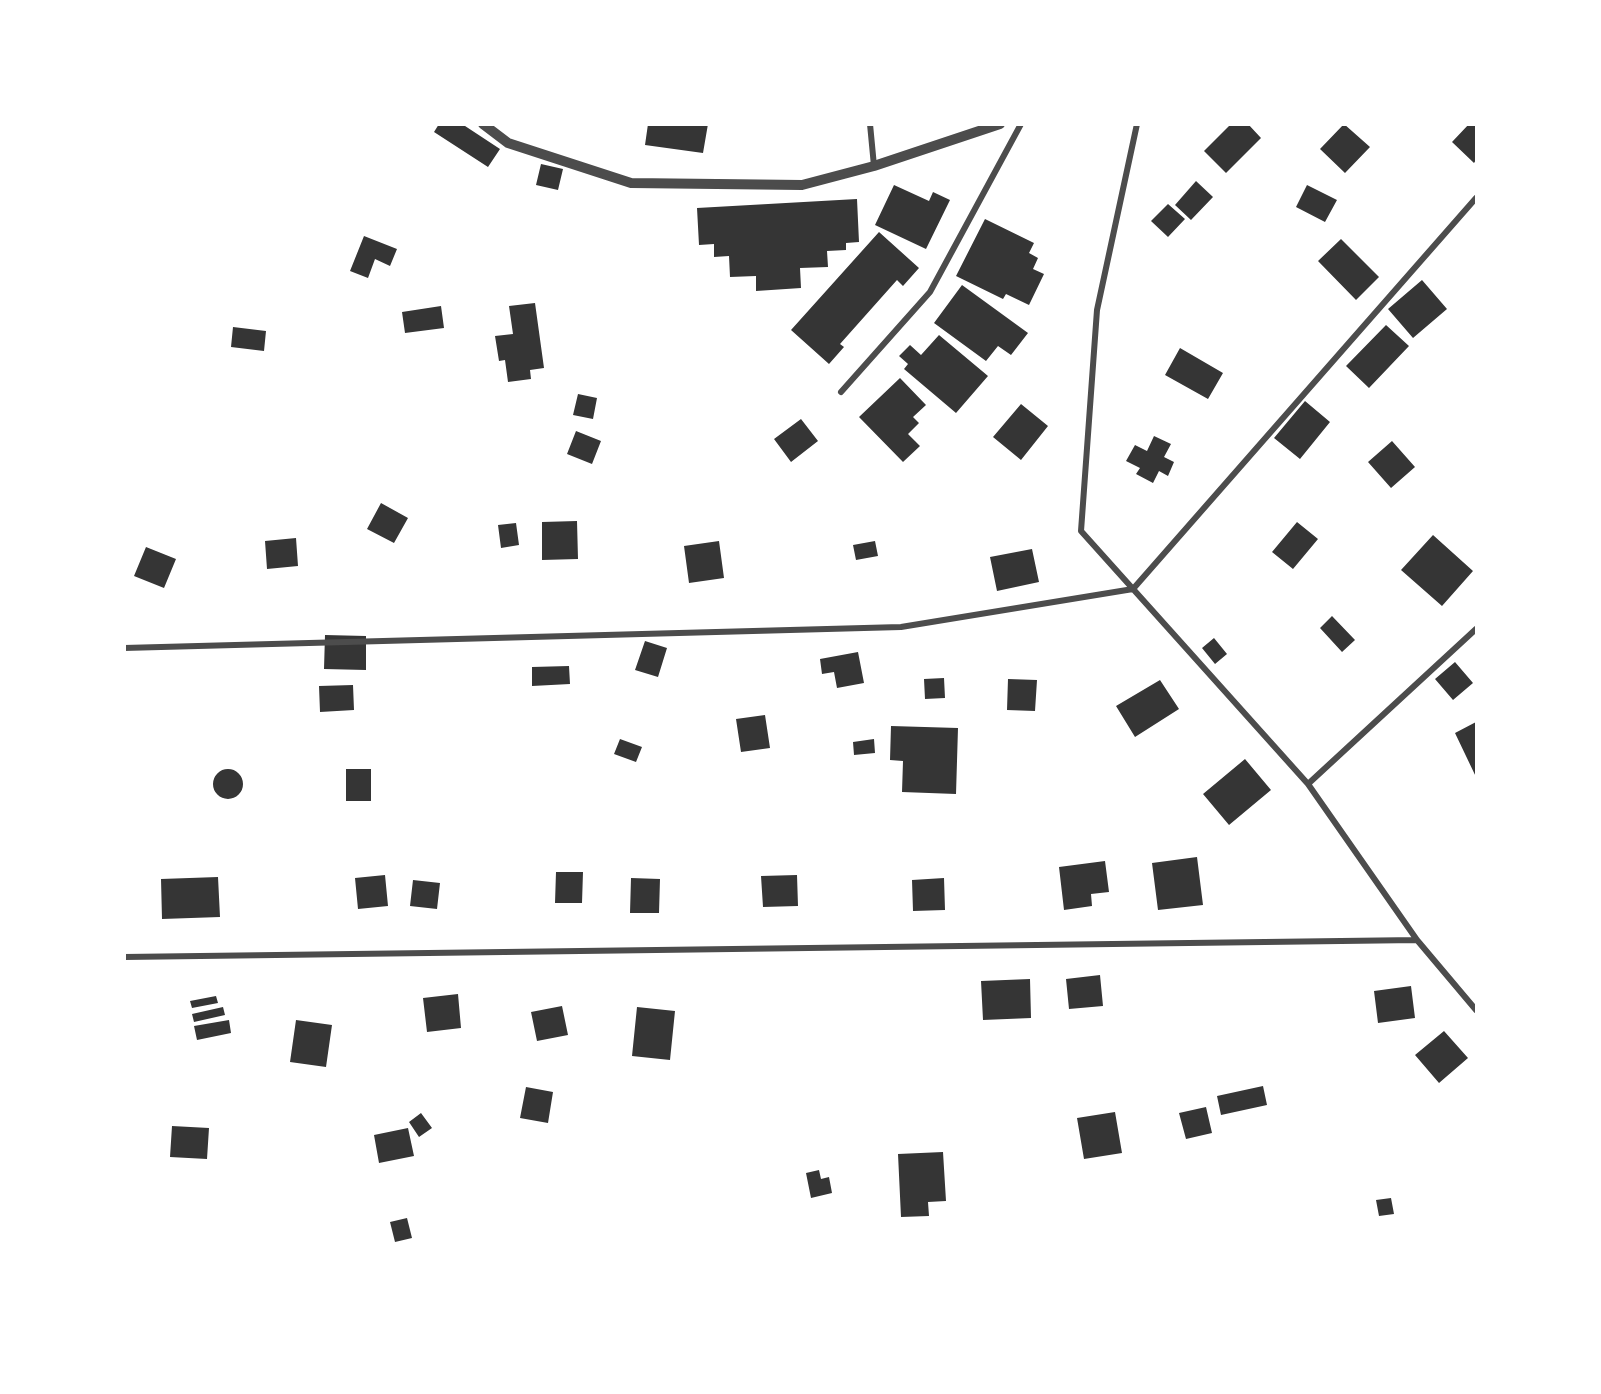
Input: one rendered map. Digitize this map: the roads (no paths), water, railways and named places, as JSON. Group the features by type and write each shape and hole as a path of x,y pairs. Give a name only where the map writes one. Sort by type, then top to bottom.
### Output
{"street":[{"path":"483,124 508,143 631,183 802,185 874,166 1000,124"},
{"path":"870,124 874,166"},
{"path":"841,392 930,292 1021,124"},
{"path":"1137,124 1097,310 1082,531 1308,784 1417,940 1476,1010"},
{"path":"124,648 901,627 1133,589 1476,198"},
{"path":"1308,784 1476,629"},
{"path":"124,957 1417,940"}]}
